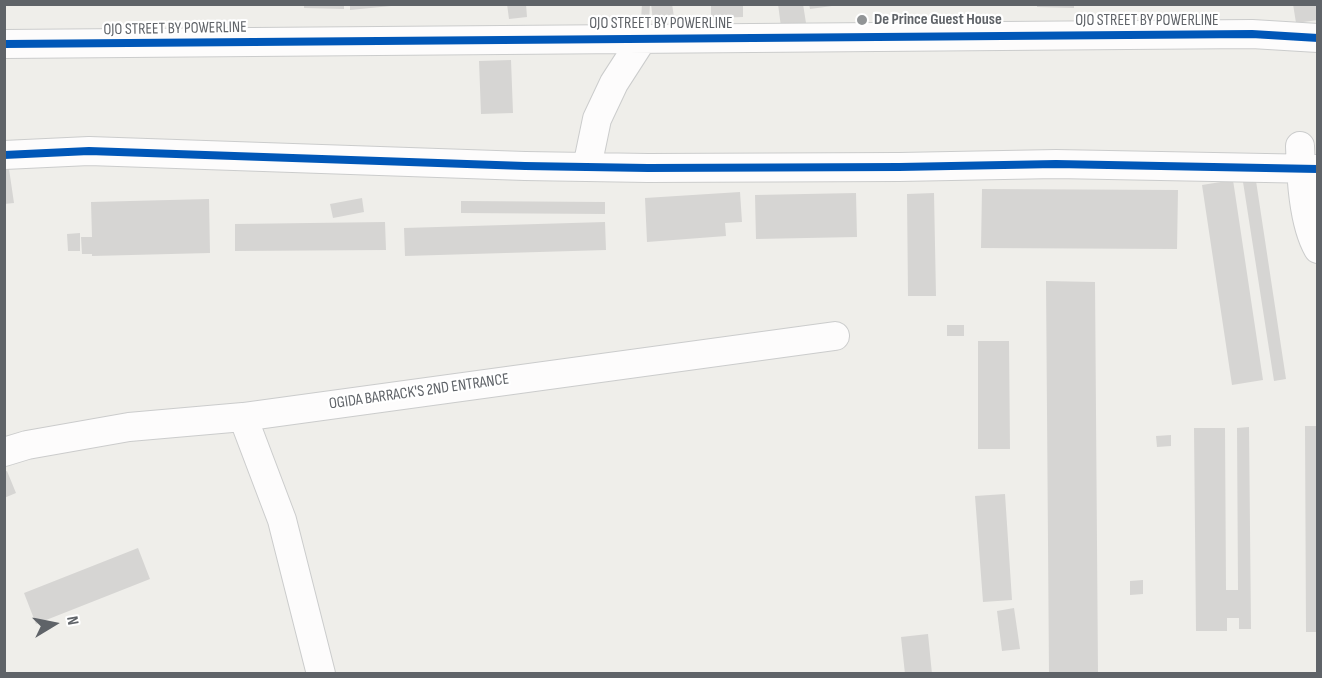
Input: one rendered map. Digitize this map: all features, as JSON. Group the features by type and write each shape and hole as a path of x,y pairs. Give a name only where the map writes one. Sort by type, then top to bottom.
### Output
{"street":[{"name":"OJO STREET BY POWERLINE","path":"4,44 1252,34 1317,38"},
{"path":"587,167 597,119 614,83 644,38"},
{"path":"4,155 89,151 587,167 875,167 1306,161 1307,216 1317,249"},
{"name":"OGIDA BARRACK'S 2ND ENTRANCE","path":"4,452 27,445 129,427 243,417 835,336"},
{"path":"243,417 282,520 321,674"}],"building":[{"path":"304,4 344,4 344,9 304,8"},
{"path":"350,4 391,4 391,6 350,10"},
{"path":"507,4 526,4 527,17 509,19"},
{"path":"642,4 650,4 649,21 641,20"},
{"path":"651,4 672,4 674,17 653,20"},
{"path":"711,4 743,4 743,17 711,18"},
{"path":"778,4 803,4 806,23 781,27"},
{"path":"809,4 831,4 832,6 810,9"},
{"path":"1037,4 1074,4 1074,8 1037,7"},
{"path":"1293,4 1318,4 1318,20 1296,23"},
{"path":"511,60 513,113 481,114 479,61"},
{"path":"9,169 14,203 4,204 4,170"},
{"path":"1233,180 1263,380 1232,385 1202,185"},
{"path":"1256,181 1286,379 1274,381 1243,182"},
{"path":"982,189 1178,190 1177,249 981,248"},
{"path":"740,192 742,222 725,223 726,236 647,242 645,198"},
{"path":"856,193 857,237 756,239 755,195"},
{"path":"934,193 936,296 908,296 907,194"},
{"path":"362,198 364,212 333,218 330,204"},
{"path":"209,199 210,253 92,256 92,254 82,254 81,237 92,237 91,202"},
{"path":"461,201 605,202 605,214 461,213"},
{"path":"385,222 386,250 235,251 235,224"},
{"path":"605,222 606,250 405,256 404,228"},
{"path":"80,233 80,251 68,251 67,234"},
{"path":"1046,281 1095,282 1098,674 1049,674"},
{"path":"947,325 964,325 964,336 947,336"},
{"path":"978,341 1009,341 1010,449 978,449"},
{"path":"1305,426 1318,426 1318,632 1306,632"},
{"path":"1249,427 1251,629 1239,629 1239,618 1227,618 1227,631 1196,631 1194,428 1225,428 1226,590 1238,590 1237,428"},
{"path":"1171,435 1171,446 1157,447 1156,436"},
{"path":"7,471 16,493 4,498 4,472"},
{"path":"1005,494 1012,600 983,602 975,496"},
{"path":"138,548 150,579 36,624 24,593"},
{"path":"1143,580 1143,594 1130,595 1130,581"},
{"path":"1014,608 1020,649 1002,651 997,611"},
{"path":"928,634 932,674 905,674 901,637"}],"cycle path":[{"path":"4,44 1252,34 1318,38"},
{"path":"4,155 89,151 648,168 1056,164 1318,169"}],"place":[{"name":"De Prince Guest House","path":"862,20"}]}
